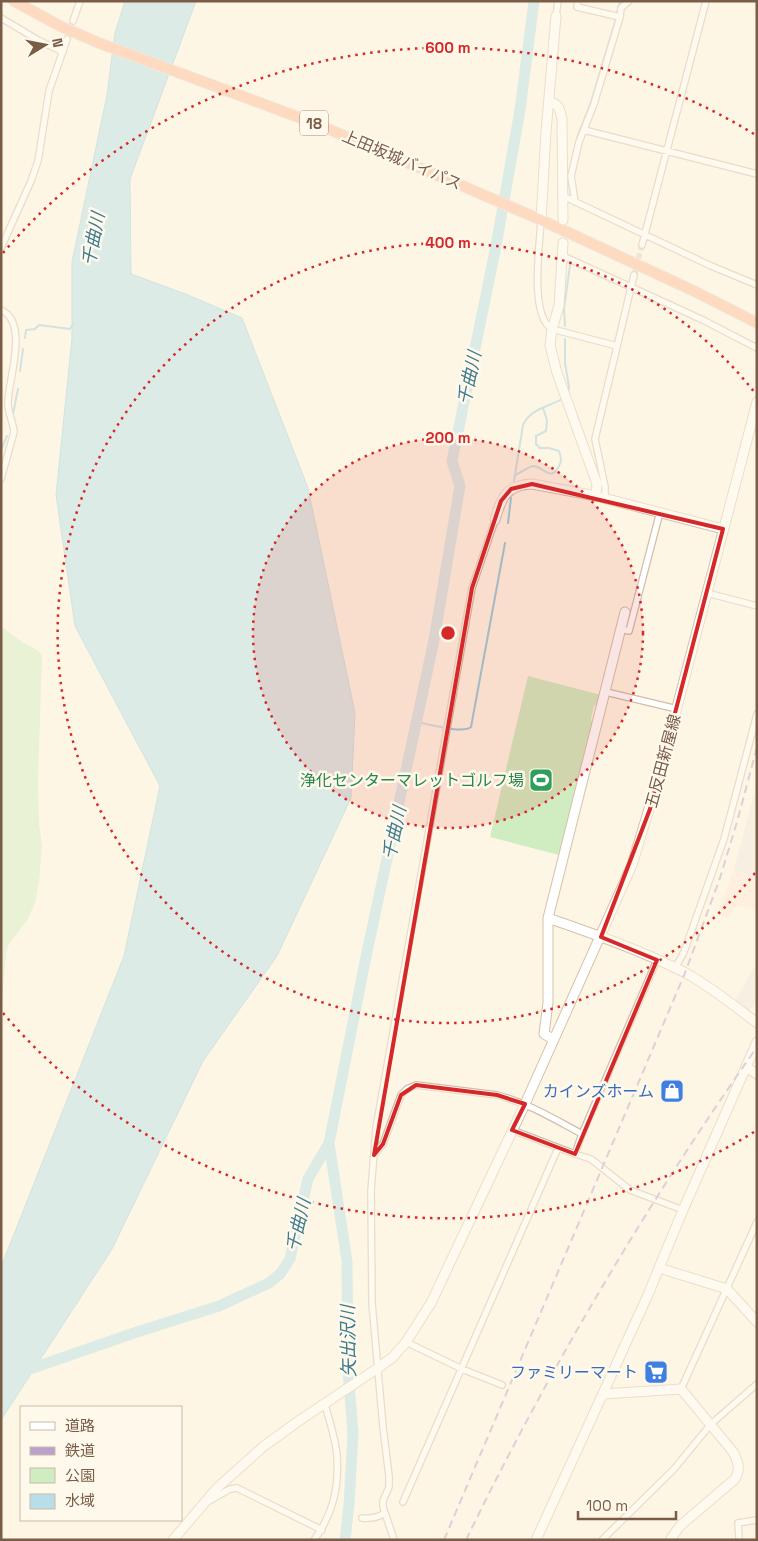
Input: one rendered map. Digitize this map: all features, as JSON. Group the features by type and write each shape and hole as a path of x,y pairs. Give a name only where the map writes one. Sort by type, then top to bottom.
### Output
{"highway":[{"name":"上田坂城バイパス","path":"14,1 60,26 99,43 314,123 464,186 694,291 757,323"}],"street":[{"path":"73,21 80,1"},
{"path":"558,1 541,220 538,275 539,299 544,324 552,329 617,346"},
{"path":"578,1 577,7 618,16"},
{"path":"575,202 571,176 579,142 594,104 618,16 621,8 629,1"},
{"path":"642,245 646,236 706,1"},
{"path":"1,18 63,52"},
{"path":"1,248 38,161 49,91 67,39"},
{"path":"549,102 559,106 562,119 564,220"},
{"path":"584,130 757,174"},
{"path":"564,196 646,236 757,285"},
{"path":"563,243 559,306 552,329 550,345 565,398 597,484 600,497"},
{"path":"563,256 632,286 757,348"},
{"path":"600,497 605,487 595,439 634,274"},
{"path":"1,310 6,312 13,322 16,337 7,403 14,425 14,432 1,480"},
{"name":"五反田新屋線","path":"173,1540 217,1488 264,1446 393,1357 406,1342 431,1303 525,1104 632,865 677,709 757,402"},
{"path":"394,1540 383,1501 389,1487 389,1476 376,1370 372,1303 370,1227 376,1128 472,588 504,496 510,489 523,484 600,497 723,529"},
{"path":"620,629 629,631 660,512"},
{"path":"707,593 757,606"},
{"path":"553,1039 544,1034 548,1003 548,918 625,612"},
{"path":"606,692 677,709"},
{"path":"675,968 684,952 724,839 757,714"},
{"path":"548,918 601,937 675,968 711,988 757,1023"},
{"path":"575,1154 658,960"},
{"path":"536,1540 660,1268 683,1210 757,1042"},
{"path":"747,1068 757,1074"},
{"path":"374,1155 383,1144 401,1095 411,1086 416,1085 497,1095 525,1104 582,1134"},
{"path":"512,1130 591,1159 630,1190 683,1210"},
{"path":"403,1502 558,1148"},
{"path":"681,1389 757,1222"},
{"path":"660,1268 727,1289 757,1322"},
{"path":"406,1342 462,1369 502,1385"},
{"path":"602,1540 674,1469 711,1424 757,1384"},
{"path":"603,1394 681,1389"},
{"path":"670,1540 680,1526 735,1480 739,1473 739,1465 734,1453 681,1389"},
{"path":"314,1540 329,1518 334,1501 337,1456 327,1402"},
{"path":"203,1504 230,1489 237,1488 322,1530"},
{"path":"362,1518 369,1519 385,1513"},
{"path":"739,1540 738,1523 757,1520"}],"highlighted area":[{"path":"532,484 723,529 650,809 601,937 657,960 575,1154 512,1130 525,1104 497,1095 416,1085 401,1095 383,1144 374,1155 472,588 501,501 511,489"}],"shaded area":[{"path":"757,784 757,879 734,869"},
{"path":"734,869 757,879 757,913 749,907 735,907 728,919 718,912"},
{"path":"757,963 757,1002 747,1013 734,1002"}],"green space":[{"path":"1,626 22,642 39,651 42,656 38,780 39,823 42,847 35,903 27,920 9,944 6,953 1,1011"},
{"name":"浄化センターマレットゴルフ場","path":"528,676 601,695 598,704 594,706 592,722 559,855 490,837"}],"water":[{"path":"125,1 196,1 130,179 131,274 242,318 308,488 355,713 351,798 277,956 203,1061 112,1249 1,1420 1,1267 124,956 160,786 75,626 56,495 72,338 72,262 107,95 115,33"}],"waterway":[{"name":"千曲川","path":"1,1379 219,1306 269,1283 280,1274 290,1259 308,1179 329,1143 367,952 434,640 460,486 452,461 496,246 520,110 534,1"},
{"path":"617,14 620,1"},
{"path":"571,196 568,177 578,135 591,102 616,19"},
{"path":"565,326 564,309 570,265"},
{"path":"25,338 26,330 35,329 39,325 70,329 73,324"},
{"path":"565,339 568,395"},
{"path":"20,371 23,349"},
{"path":"13,414 18,389"},
{"path":"514,481 523,425 530,415 562,399"},
{"path":"515,475 533,466 553,473 560,464 559,451 540,448 536,444 536,436 546,431 547,420 543,408"},
{"path":"1,450 7,436"},
{"path":"508,523 511,498"},
{"path":"417,722 453,729 467,729 471,727 505,543"},
{"name":"矢出沢川","path":"329,1143 347,1261 348,1370 353,1433 345,1540"}],"tunnel":[{"path":"634,275 642,245"}],"railway":[{"path":"444,1540 685,973 720,878 757,747"},
{"path":"466,1540 531,1413 602,1288 677,1165 757,1047"}],"place":[{"name":"浄化センターマレットゴルフ場","path":"541,780"},
{"name":"カインズホーム","path":"672,1091"},
{"name":"ファミリーマート","path":"656,1372"}]}
